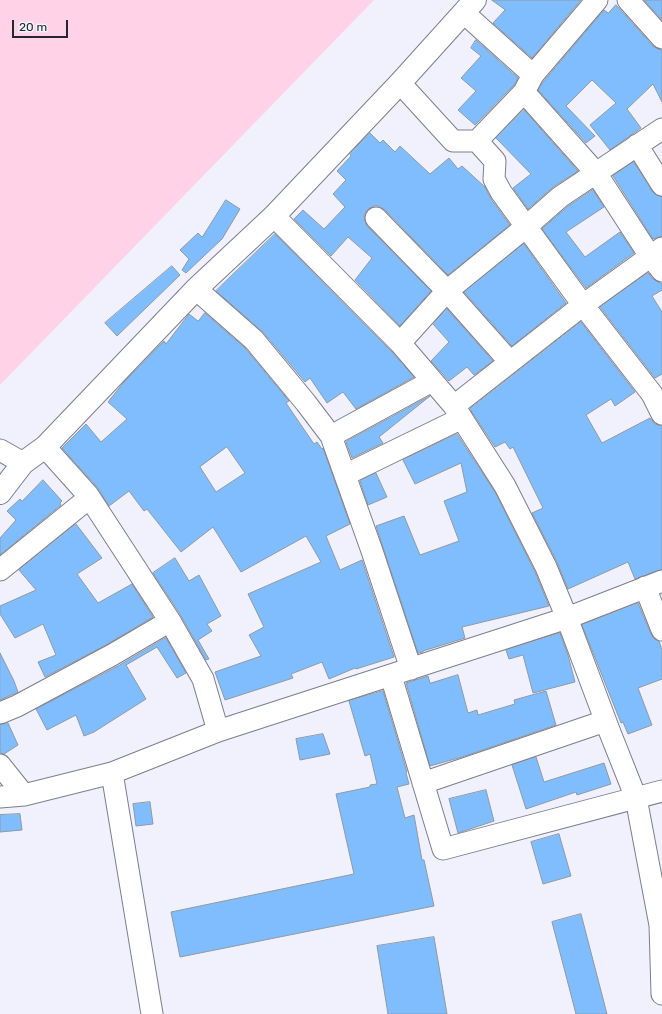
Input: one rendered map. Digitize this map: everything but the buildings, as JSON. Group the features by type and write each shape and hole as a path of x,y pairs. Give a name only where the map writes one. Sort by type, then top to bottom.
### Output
{"street":[{"path":"400,83 453,141 477,141 529,84 597,0"},
{"path":"628,0 662,38"},
{"path":"0,493 23,463 45,447 196,289 274,216 400,83 469,6 596,173 658,258 583,305 510,362 458,412 345,476"},
{"path":"400,343 447,292 560,197 662,129"},
{"path":"477,141 495,161 494,179 501,192 583,305 652,394 662,414"},
{"path":"637,145 662,185"},
{"path":"274,216 400,343 458,412 505,486 546,567 636,798 660,924 662,994"},
{"path":"376,218 447,292 510,362"},
{"path":"196,289 254,340 331,436 372,551 411,669"},
{"path":"331,436 432,381"},
{"path":"45,447 89,498 170,621 203,679 218,731"},
{"path":"0,450 23,463"},
{"path":"0,570 89,498"},
{"path":"0,797 24,795 112,773 218,731 567,618 653,584 662,630"},
{"path":"0,713 17,706 112,655 170,621"},
{"path":"391,676 443,849 662,791"},
{"path":"422,783 605,721"},
{"path":"0,765 24,795"},
{"path":"112,773 152,1014"}],"shaded area":[{"path":"0,0 374,0 0,385"}]}
